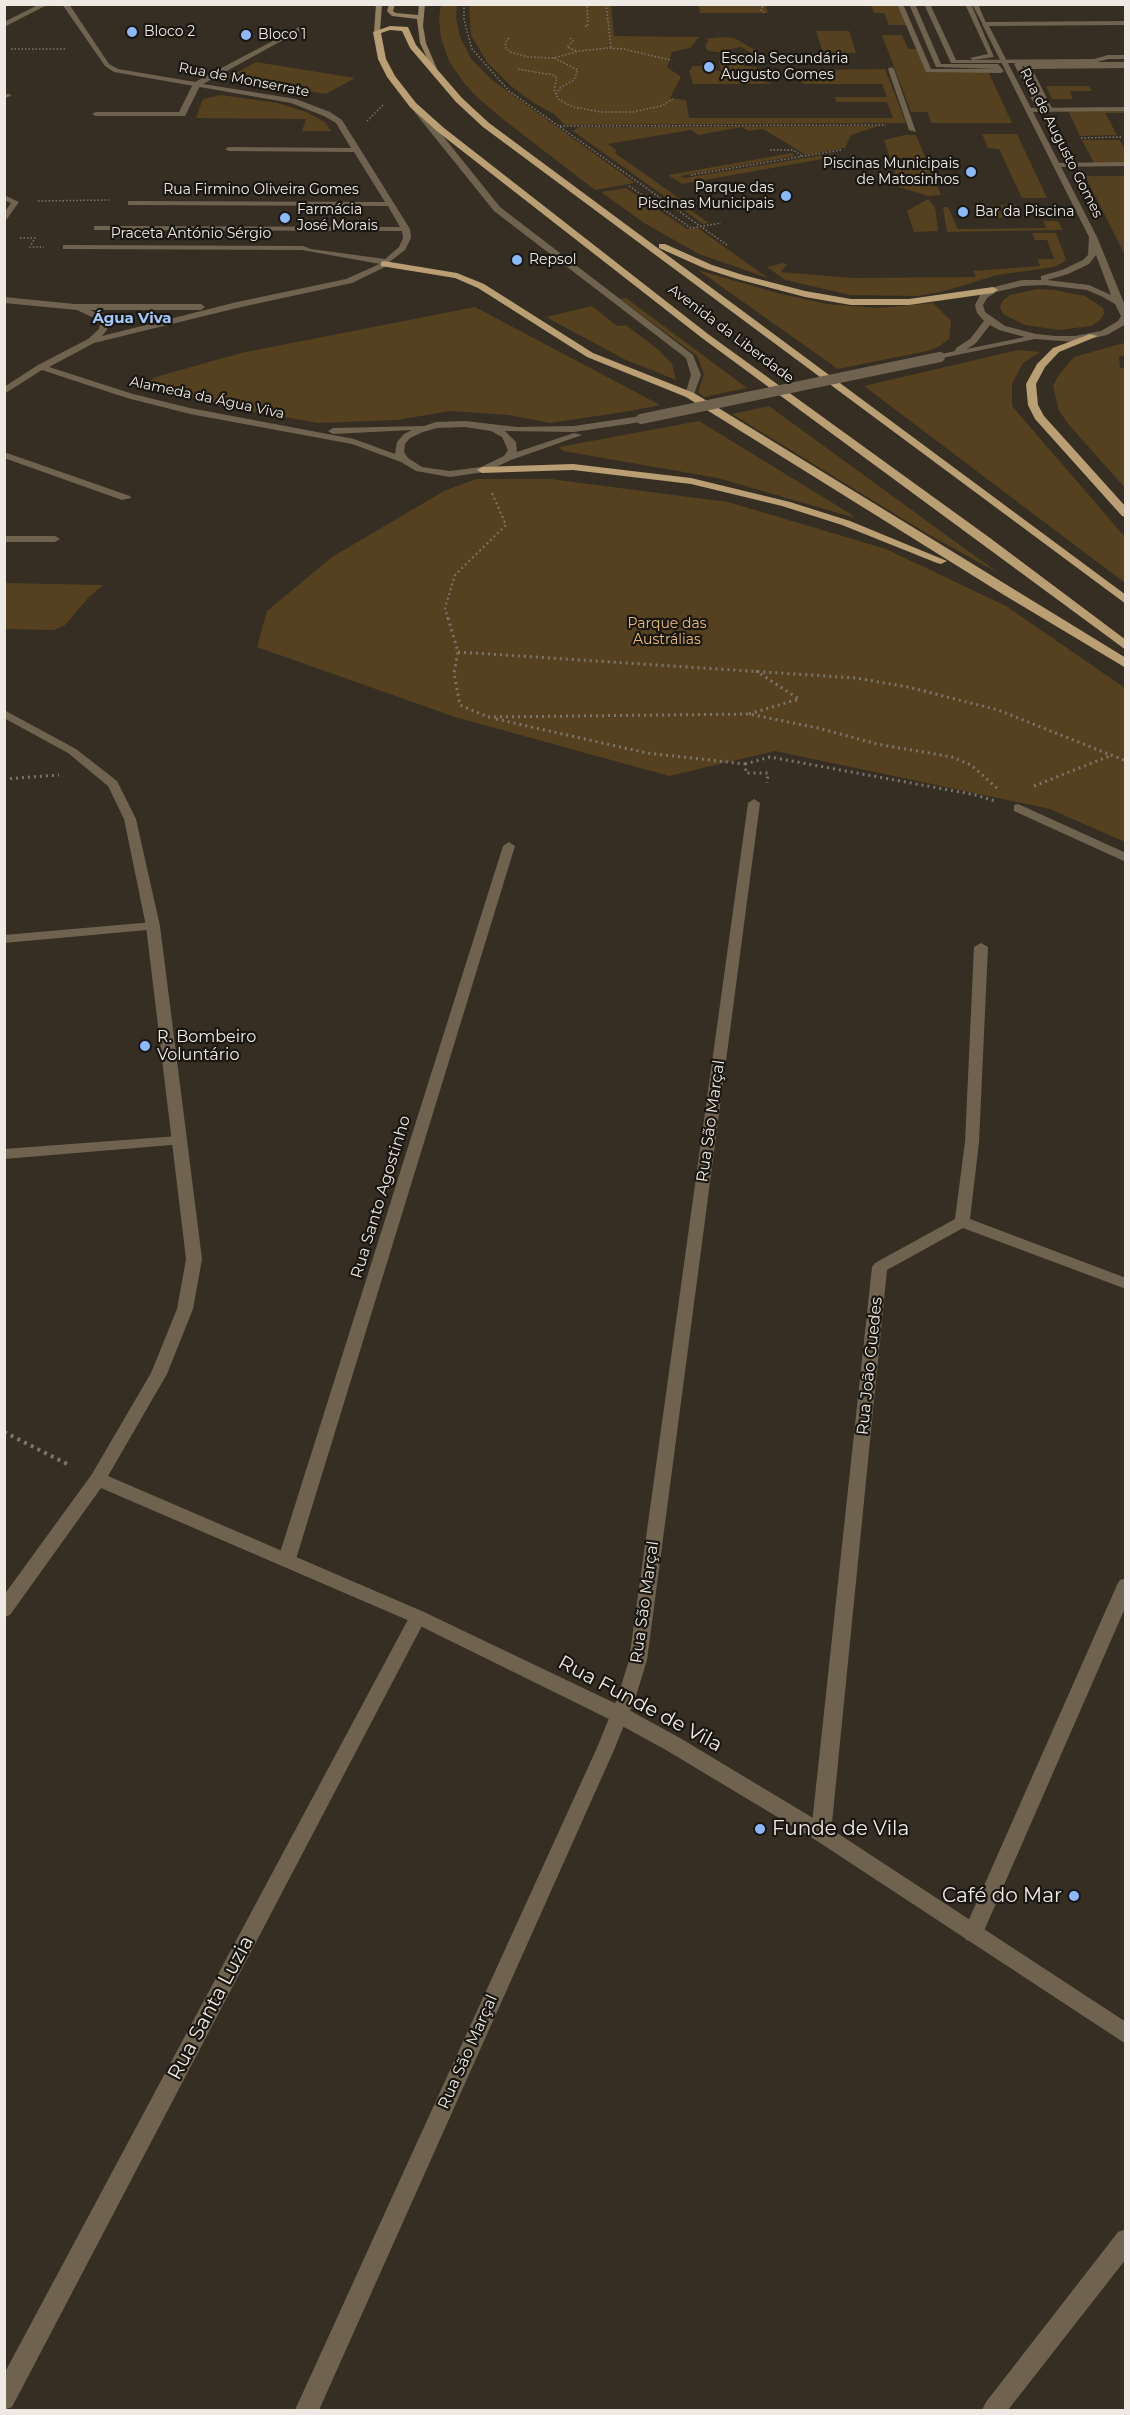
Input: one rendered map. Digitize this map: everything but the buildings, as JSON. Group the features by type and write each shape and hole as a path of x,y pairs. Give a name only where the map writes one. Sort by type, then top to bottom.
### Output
{"highway":[{"path":"377,32 390,28 405,30 413,46 437,73"},
{"name":"Avenida da Liberdade","path":"377,32 382,59 413,105 481,163 705,336 986,540 1125,646"},
{"name":"Avenida da Liberdade","path":"437,73 459,100 486,125 1125,601"},
{"path":"600,209 688,258 741,277 805,294 851,302 880,304 993,290"},
{"path":"386,263 457,276 482,286 590,355 690,395 1125,664"},
{"path":"1093,336 1059,349 1041,366 1031,384 1033,405 1039,417 1125,514"},
{"path":"482,470 573,467 691,481 786,504 846,523 952,566 1017,597"}],"main road":[{"name":"Avenida da Liberdade","path":"377,32 379,4"},
{"path":"392,4 390,11 394,15 420,16"},
{"name":"Avenida da Liberdade","path":"422,4 420,16 423,44 437,73"}],"street":[{"path":"4,25 46,4"},
{"name":"Rua de Monserrate","path":"65,4 107,65 122,72 270,96 310,106 339,122 406,229"},
{"path":"900,4 928,71 1001,71 998,66 939,66 912,4"},
{"name":"Rua de Augusto Gomes","path":"927,4 952,62 1004,62"},
{"path":"968,4 991,58 969,57 980,56 976,46"},
{"name":"Rua de Augusto Gomes","path":"975,4 1093,237 1107,277 1123,307"},
{"path":"986,24 1125,23"},
{"path":"96,114 182,114 197,84 303,27"},
{"path":"1004,62 1094,61 1108,57 1125,57"},
{"path":"1017,64 1125,65 1027,67 1048,108 1040,108 1017,64"},
{"path":"891,69 912,127"},
{"path":"413,105 497,209 690,357 696,375 690,395"},
{"path":"1029,110 1125,109"},
{"path":"229,149 357,150"},
{"path":"1056,165 1125,164"},
{"path":"1061,173 1125,173"},
{"path":"4,197 15,202 4,222"},
{"name":"Rua Firmino Oliveira Gomes","path":"131,203 392,204"},
{"name":"Praceta António Sérgio","path":"97,228 406,229"},
{"path":"4,391 40,367 91,341 237,305 349,281 386,263 402,248 407,238 406,229"},
{"name":"Rua de Augusto Gomes","path":"1022,283 1065,272 1086,262 1092,255 1093,237"},
{"name":"Praceta António Sérgio","path":"66,247 303,248 309,251 386,263"},
{"path":"1113,330 1122,323 1125,316 1123,307 1106,295 1089,288 1044,282 1022,283 993,290 983,297 979,305 981,313 989,321 1010,331 1036,337 1075,339 1125,329"},
{"path":"4,300 75,307 183,308 237,305"},
{"path":"75,307 99,317 104,323 103,330 91,341"},
{"path":"940,357 960,349 973,340 989,321"},
{"path":"508,458 555,441 641,419 1036,337"},
{"name":"Alameda da Água Viva","path":"40,367 130,396 180,408 354,442 434,472 450,474 482,470 508,458"},
{"path":"479,425 517,430 574,429 641,419"},
{"path":"404,460 399,452 400,444 407,436 436,425"},
{"path":"479,425 505,435 511,442 513,450 508,458"},
{"name":"Alameda da Água Viva","path":"300,431 479,425"},
{"path":"4,455 126,498"},
{"path":"4,539 55,539"},
{"path":"4,714 72,751 113,784 130,819 153,926 194,1259 185,1309 159,1374 98,1479 4,1610"},
{"name":"Rua São Marçal","path":"307,2410 620,1715 638,1660 754,803"},
{"path":"1018,808 1125,858"},
{"name":"Rua Santo Agostinho","path":"287,1559 509,846"},
{"path":"4,939 153,926"},
{"path":"981,947 972,1142 962,1222 1125,1284"},
{"path":"4,1154 178,1141"},
{"name":"Rua João Guedes","path":"821,1833 880,1268 962,1222"},
{"name":"Rua Funde de Vila","path":"98,1479 418,1617 620,1715 673,1744 821,1833 1125,2034"},
{"path":"973,1933 1125,1585"},
{"name":"Rua Santa Luzia","path":"4,2399 418,1617"},
{"path":"994,2410 1125,2240"}],"path":[{"path":"464,4 466,33 472,49 509,91 729,246"},
{"path":"585,26 588,26 587,4"},
{"path":"606,4 611,48"},
{"path":"761,4 763,6 761,10 764,13"},
{"path":"509,38 505,43 510,52 528,57 554,58 577,51 611,48 670,60"},
{"path":"570,38 573,41 567,47 577,51"},
{"path":"7,48 56,50 94,47"},
{"path":"554,58 578,70 574,80 560,88 556,94"},
{"path":"518,69 553,75 557,78 554,89 558,99 573,107 602,112 648,110 673,99"},
{"path":"346,133 371,118 399,87"},
{"path":"560,126 912,127"},
{"path":"1081,138 1122,137"},
{"path":"770,150 793,150 803,157"},
{"path":"691,175 841,150"},
{"path":"629,186 691,228 721,223"},
{"path":"15,202 118,200"},
{"path":"15,238 35,238 30,247 66,247"},
{"path":"482,470 506,525 455,575 445,608 458,652 454,673 460,705 488,717 647,753 745,764 770,757 976,795 1018,808"},
{"path":"458,652 856,678 908,687 998,710 1125,760"},
{"path":"749,714 799,699 756,670"},
{"path":"488,717 749,714 818,728 877,744 952,757 971,765 1018,808"},
{"path":"1018,808 1032,787 1112,755"},
{"path":"745,764 746,773"},
{"path":"4,779 99,773"},
{"path":"4,1432 98,1479"}],"green space":[{"path":"441,5 457,5 456,18 460,37 472,60 492,80 635,183 595,190 479,99 464,83 449,61 441,38 439,18"},
{"path":"469,5 611,5 614,36 699,37 690,48 672,52 667,67 681,77 670,98 686,100 689,118 893,118 887,102 836,102 835,97 887,97 882,84 803,84 799,70 885,69 906,123 565,125 554,114 511,86 487,62 471,35"},
{"path":"699,5 766,5 768,13 700,13"},
{"path":"871,5 900,5 908,25 889,25 884,13 874,13"},
{"path":"816,31 849,31 856,53 823,53"},
{"path":"882,35 902,35 908,49 918,49 928,71 988,71 1012,123 931,123 928,112 911,112"},
{"path":"734,38 755,50 753,54 741,47 725,51 727,53 708,51 705,46 708,40 705,39"},
{"path":"719,61 737,65 736,61 743,61 744,66 755,67 760,71 762,81 773,84 693,84 689,71 693,66 716,66 716,70 726,74 721,70"},
{"path":"256,62 355,78 326,94 227,78"},
{"path":"1046,86 1089,86 1092,91 1070,91 1073,99 1052,99"},
{"path":"221,95 278,103 306,112 325,122 331,131 302,131 306,119 196,118 203,99"},
{"path":"1068,111 1125,111 1126,113 1105,113 1117,135 1080,136"},
{"path":"879,126 851,135 845,148 806,155 763,129 748,131 742,127 698,135 691,130 608,144 616,150 615,153 693,208 689,209 709,223 703,224 573,131 579,127"},
{"path":"982,134 1017,134 1047,198 1022,198 999,149 988,148"},
{"path":"916,135 941,195 928,196 899,187 884,140"},
{"path":"1082,140 1120,140 1125,150 1125,163 1094,163"},
{"path":"792,153 796,156 680,176 684,178 830,154 834,157 682,184 668,175"},
{"path":"1085,176 1125,176 1125,255"},
{"path":"626,188 687,229 698,228 768,278 699,254 644,223 601,192"},
{"path":"928,199 935,207 938,231 914,232 907,211"},
{"path":"1016,205 1023,217 978,218 973,206"},
{"path":"943,207 948,207 958,229 1046,228 1043,221 1058,221 1063,230 947,232"},
{"path":"1032,233 1056,233 1066,259 1064,262 1054,267 997,275 945,291 917,296 850,295 785,280 767,267 783,263 787,264 781,272 853,278 976,277 973,271 1040,266 1037,259 1054,259 1047,240 1035,240"},
{"path":"698,270 777,293 827,304 878,308 933,303 951,321 949,339 927,351 838,369"},
{"path":"1038,289 1085,296 1103,308 1104,314 1091,326 1059,330 1025,325 1003,314 1000,307 1003,300 1010,295"},
{"path":"626,298 747,388 704,397 698,392 704,374 697,356 620,299"},
{"path":"592,306 617,326 626,325 660,351 672,364 676,380 624,359 546,317"},
{"path":"475,307 660,405 550,423 509,415 450,411 397,420 318,423 229,407 141,385 159,376 241,353"},
{"path":"1124,343 1125,356 1119,356 1120,368 1125,368 1125,488 1059,411 1053,386 1058,376 1074,357"},
{"path":"1018,350 1040,352 1023,363 1012,384 1012,406 1125,537 1125,583 864,386"},
{"path":"769,406 1000,574 926,533 732,414"},
{"path":"699,421 855,518 718,478 563,451 559,447"},
{"name":"Parque das Austrálias","path":"476,479 550,479 728,502 886,549 1006,606 1125,688 1125,842 1050,809 775,751 669,776 455,717 257,647 267,611 332,557 444,491"},
{"path":"5,583 103,585 89,597 65,625 54,630 5,629"}],"place":[{"name":"Bloco 2","path":"132,32"},
{"name":"Bloco 1","path":"246,35"},
{"name":"Escola Secundária Augusto Gomes","path":"709,67"},
{"name":"Piscinas Municipais de Matosinhos","path":"971,172"},
{"name":"Parque das Piscinas Municipais","path":"786,196"},
{"name":"Bar da Piscina","path":"963,212"},
{"name":"Farmácia José Morais","path":"285,218"},
{"name":"Repsol","path":"517,260"},
{"name":"R. Bombeiro Voluntário","path":"145,1046"},
{"name":"Funde de Vila","path":"760,1829"},
{"name":"Café do Mar","path":"1074,1896"}],"district":[{"name":"Água Viva","path":"132,319"}]}
